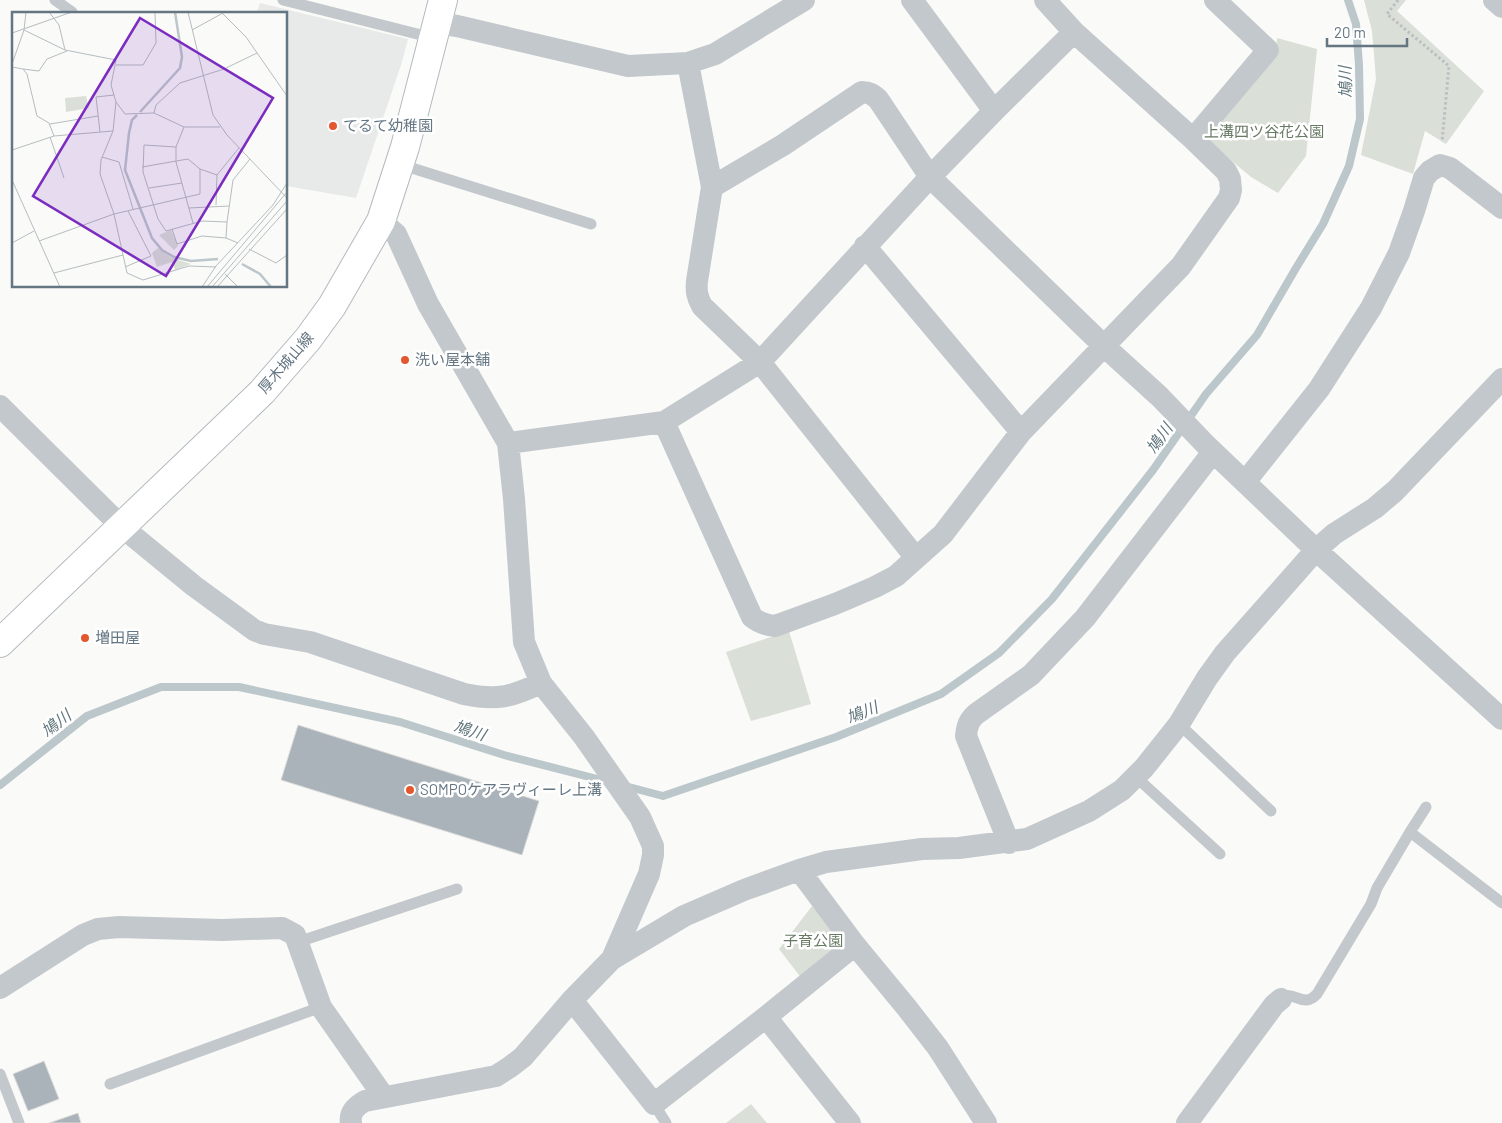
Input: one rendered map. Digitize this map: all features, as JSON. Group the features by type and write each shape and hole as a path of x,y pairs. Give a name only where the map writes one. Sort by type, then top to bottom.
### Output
{"main road":[{"name":"厚木城山線","path":"0,643 262,392 308,339 332,306 381,221 405,147 437,20"}],"street":[{"path":"437,20 628,66 688,63 715,54 804,0"},
{"path":"912,0 994,111"},
{"path":"664,422 752,617 758,622 775,626 875,588 896,576 943,534 1021,432 1181,266 1229,198 1231,190 1230,179 1226,171 1074,32 1045,0"},
{"path":"1193,139 1268,50 1215,0"},
{"path":"1494,0 1502,7"},
{"path":"508,443 664,422 760,362 930,177 1074,32"},
{"path":"688,63 712,187 697,281 696,291 698,298 702,306 760,362 916,558"},
{"path":"712,187 783,144 862,92 868,92 878,99 930,177 1316,550 1502,718"},
{"path":"1245,482 1319,389 1371,308 1399,253 1424,178 1430,171 1440,165 1450,168 1502,208"},
{"path":"381,221 396,234 428,304 508,443 524,642 541,683 584,737 640,816 653,846 652,862 648,874 612,959"},
{"path":"866,246 1021,432"},
{"path":"351,1123 350,1117 357,1106 365,1101 496,1076 510,1068 523,1057 572,1000 612,959 684,916 744,890 826,862 922,848 959,848 1026,840 1089,811 1122,790 1136,777 1179,724 1225,653 1316,550 1334,534 1375,508 1395,491 1502,379"},
{"path":"0,406 122,527 194,586 254,630 264,634 310,642 473,696 500,698 518,694 541,683"},
{"path":"1009,842 966,736 970,719 1031,675 1085,618 1210,449"},
{"path":"799,870 855,945 938,1048 986,1123"},
{"path":"0,988 83,935 98,929 128,927 222,930 282,928 295,935 321,1007 384,1097"},
{"path":"572,1000 654,1104 855,945"},
{"path":"1187,1123 1281,998"},
{"path":"766,1017 850,1123"}],"lane":[{"path":"55,0 72,12"},
{"path":"283,0 437,20"},
{"path":"399,164 591,224"},
{"path":"1179,724 1271,811"},
{"path":"1136,777 1220,854"},
{"path":"1281,998 1289,996 1307,1001 1317,994 1426,807"},
{"path":"1410,832 1502,903"},
{"path":"298,942 458,889"},
{"path":"110,1084 321,1007"},
{"path":"0,1074 19,1123"},
{"path":"654,1104 666,1123"}],"path":[{"path":"1398,0 1387,14 1449,66 1440,165"}],"shaded area":[{"name":"てるて幼稚園","path":"260,3 408,39 356,198 288,186 288,12 257,12"}],"green space":[{"path":"1364,0 1406,0 1397,11 1484,91 1446,144 1425,131 1413,174 1361,155 1376,79 1372,31"},
{"name":"上溝四ツ谷花公園","path":"1277,38 1317,49 1306,156 1278,193 1251,177 1202,136 1276,53"},
{"path":"789,631 811,704 751,721 726,652"},
{"name":"子育公園","path":"812,906 845,944 802,979 779,949"},
{"path":"751,1104 767,1123 726,1123"}],"building":[{"name":"SOMPOケアラヴィーレ上溝","path":"298,725 539,801 522,855 281,780"},
{"path":"44,1061 59,1099 28,1111 13,1074"},
{"path":"78,1113 81,1123 49,1123"}],"waterway":[{"name":"鳩川","path":"625,786 663,796 836,737 941,694 999,653 1052,599 1153,470 1206,394 1257,335 1323,224 1349,166 1360,119 1356,24 1348,0"},
{"name":"鳩川","path":"0,785 87,716 161,687 239,687 400,722 504,755 609,782"}],"place":[{"name":"てるて幼稚園","path":"333,126"},
{"name":"洗い屋本舗","path":"405,360"},
{"name":"増田屋","path":"85,638"},
{"name":"SOMPOケアラヴィーレ上溝","path":"410,790"}]}
